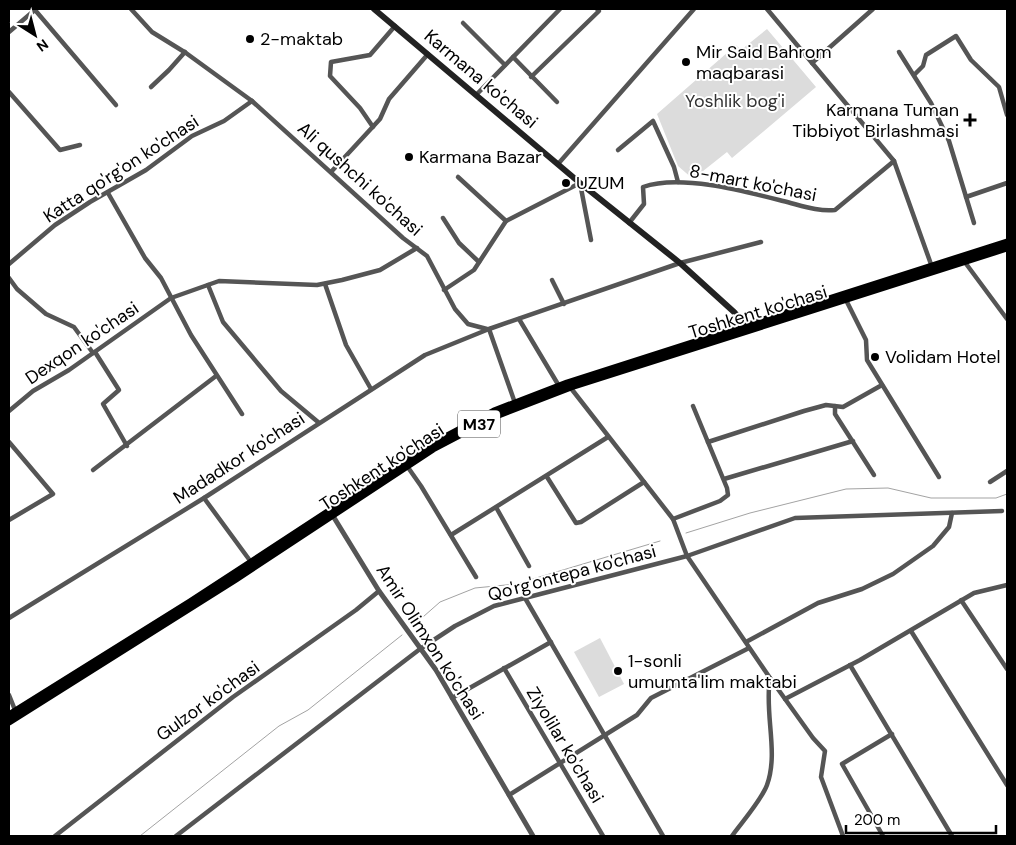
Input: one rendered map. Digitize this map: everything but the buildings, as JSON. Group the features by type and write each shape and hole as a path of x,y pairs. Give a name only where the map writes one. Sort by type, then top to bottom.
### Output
{"highway":[{"name":"Toshkent ko'chasi","path":"963,260 1007,242"},
{"name":"Toshkent ko'chasi","path":"747,328 846,300 963,260 1007,248"},
{"name":"Toshkent ko'chasi","path":"9,722 433,449 516,404 569,385 933,270"},
{"name":"Toshkent ko'chasi","path":"12,712 332,513 430,445 473,421 559,386 569,385"}],"main road":[{"name":"Karmana ko'chasi","path":"374,9 477,94 580,183 680,263 747,328"}],"street":[{"path":"9,32 36,9 116,105"},
{"name":"Ali qushchi ko'chasi","path":"131,9 152,32 185,52 252,101 426,256 444,290 468,324 488,329"},
{"path":"477,94 560,9"},
{"path":"531,77 599,11 597,9"},
{"path":"558,164 694,9"},
{"path":"766,9 894,161 933,270"},
{"path":"812,62 873,9"},
{"path":"463,23 505,65"},
{"path":"373,127 360,108 330,76 332,62 370,54 395,26"},
{"path":"914,75 924,66 926,55 956,36 971,60 998,87 1007,115"},
{"path":"151,87 185,52"},
{"path":"899,52 931,102 950,141 974,224"},
{"path":"331,172 380,119 389,99 428,54"},
{"path":"513,57 557,102"},
{"path":"9,92 60,150 80,145"},
{"name":"Katta qo'rg'on ko'chasi","path":"9,264 55,225 146,170 192,136 224,121 252,101"},
{"name":"8-mart ko'chasi","path":"618,150 648,123 653,121 674,167 678,182"},
{"name":"8-mart ko'chasi","path":"630,223 644,204 642,190 646,186 678,182 764,196 825,212 835,210 894,161"},
{"path":"458,177 506,221"},
{"path":"444,290 463,279 479,262 506,221 580,183 591,240"},
{"path":"966,197 1007,183"},
{"path":"108,193 216,376 242,414"},
{"path":"443,218 459,243 479,262"},
{"name":"Madadkor ko'chasi","path":"9,618 204,498 318,422 425,355 488,329 680,263 761,242"},
{"name":"Dexqon ko'chasi","path":"9,411 33,391 94,352 171,298 219,281 325,284 380,270 416,248"},
{"path":"963,260 1007,320"},
{"path":"9,278 17,289 46,314 74,327 94,352 119,390 103,404 127,446"},
{"path":"552,280 564,304"},
{"path":"325,284 346,345 371,389"},
{"path":"208,285 222,322 281,391 318,422"},
{"path":"846,300 866,340 867,360 939,477"},
{"path":"519,319 559,386"},
{"path":"488,329 516,404"},
{"path":"93,470 127,446 216,376"},
{"path":"569,385 673,519 687,556 812,738 825,751 821,777 843,836"},
{"path":"708,442 804,410 826,405 843,407 882,385"},
{"path":"673,519 720,501 728,495 724,480 693,406"},
{"path":"835,406 835,414 874,474"},
{"path":"451,535 497,509 608,437"},
{"path":"724,480 854,441"},
{"path":"9,442 53,494 9,520"},
{"path":"407,466 476,577"},
{"path":"990,482 1007,472"},
{"path":"547,477 576,523 644,482"},
{"path":"204,498 251,562"},
{"path":"497,509 529,566"},
{"name":"Qo'rg'ontepa ko'chasi","path":"176,836 420,649 455,626 494,606 687,556 795,518 1002,510"},
{"name":"Amir Olimxon ko'chasi","path":"332,513 379,591 452,698 533,836"},
{"path":"746,642 818,603 862,589 893,574 933,546 948,527 952,513"},
{"path":"785,699 911,631 974,593 1007,585"},
{"name":"Gulzor ko'chasi","path":"55,836 233,697 356,610 379,591"},
{"path":"525,598 663,836"},
{"path":"961,600 1007,669"},
{"path":"911,631 1007,785"},
{"path":"452,698 551,642"},
{"path":"509,795 562,764 637,714 651,698 749,648"},
{"path":"850,665 952,836"},
{"name":"Ziyolilar ko'chasi","path":"504,668 603,836"},
{"path":"732,836 766,787 771,766 767,693 770,678"},
{"path":"9,695 12,712"},
{"path":"883,836 842,764 892,734"}],"green space":[{"name":"Yoshlik bog'i","path":"767,29 816,87 732,158 727,152 693,179 678,166 657,114 736,45 741,50"},
{"path":"600,638 624,684 599,697 574,652"}],"waterway":[{"path":"686,533 750,513 846,489 888,488 931,498 996,498 1007,494"},
{"path":"415,624 440,602 475,588 516,584 660,541"},
{"path":"140,836 279,726 308,710 402,635"}],"place":[{"name":"2-maktab","path":"250,39"},
{"name":"Mir Said Bahrom maqbarasi","path":"686,62"},
{"name":"Karmana Tuman Tibbiyot Birlashmasi","path":"970,120"},
{"name":"Karmana Bazar","path":"409,157"},
{"name":"UZUM","path":"566,183"},
{"name":"Volidam Hotel","path":"875,357"},
{"name":"1-sonli umumta'lim maktabi","path":"618,671"}]}
